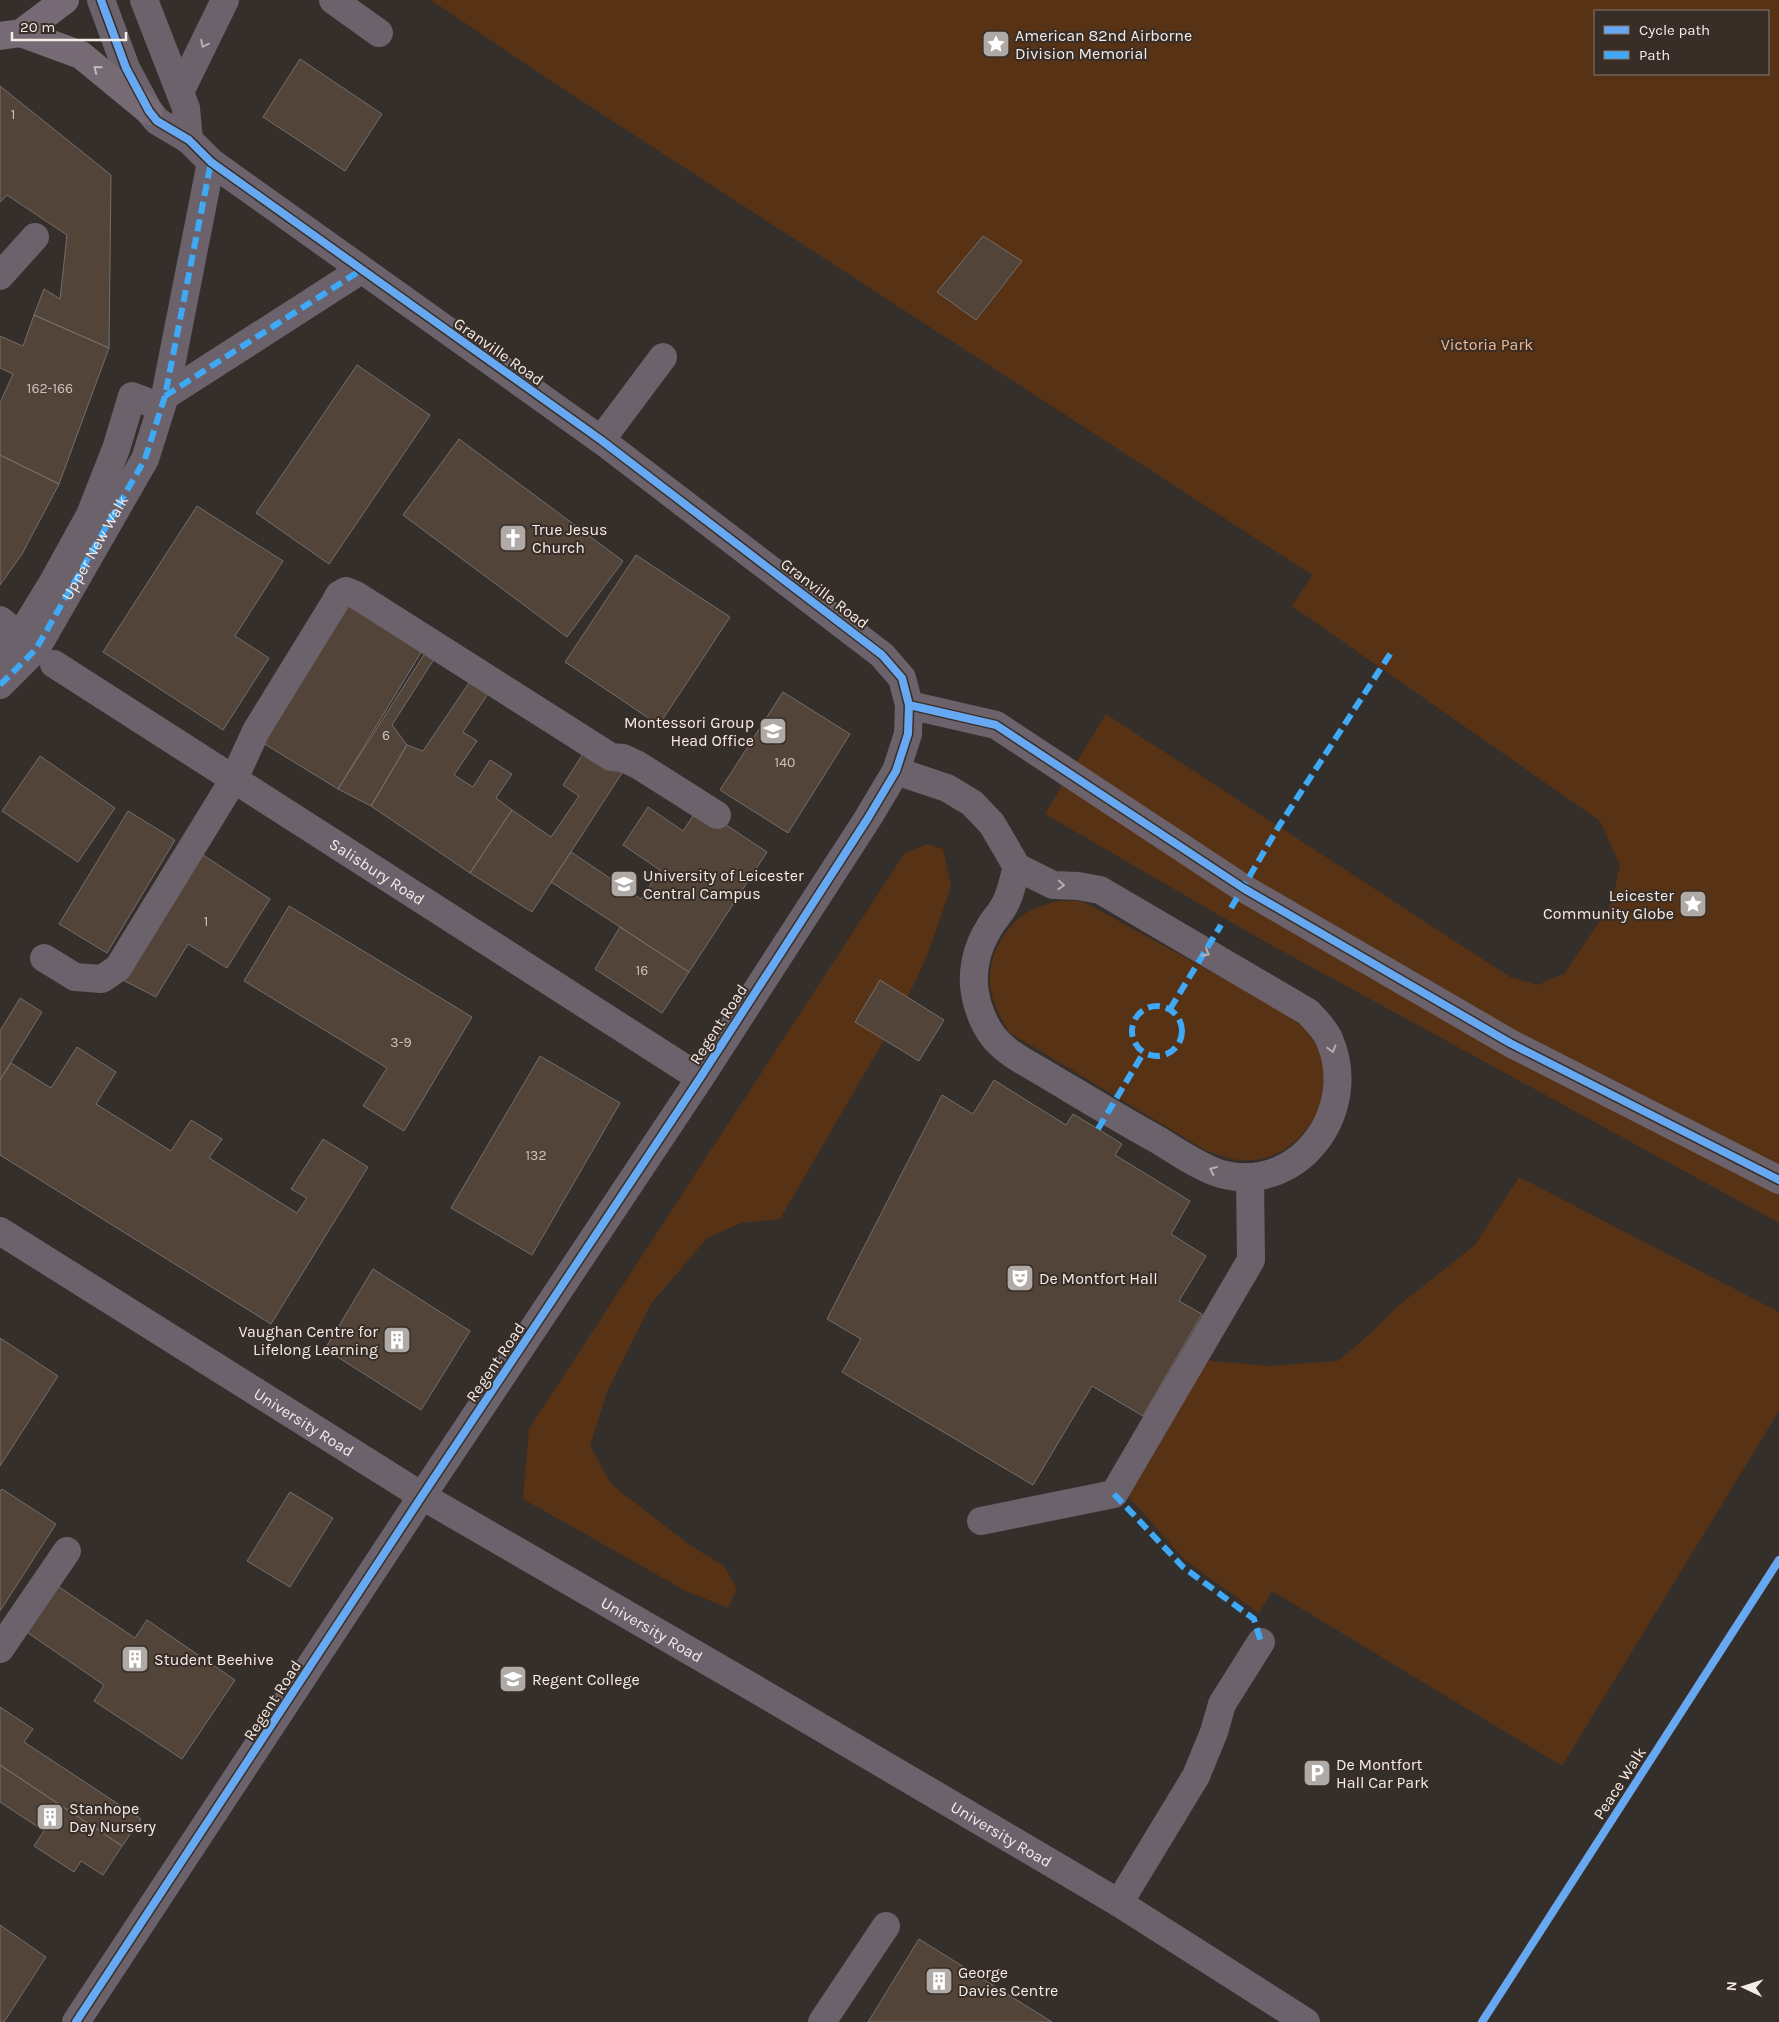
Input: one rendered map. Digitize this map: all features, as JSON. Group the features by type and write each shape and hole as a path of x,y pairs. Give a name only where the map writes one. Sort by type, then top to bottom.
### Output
{"main road":[{"path":"10,34 65,0"},
{"path":"10,34 81,55 149,111"}],"street":[{"name":"Granville Road","path":"101,0 126,68 149,111 158,120 189,140 212,162 361,270 601,440 882,655 902,678 909,705"},
{"path":"144,0 186,108 189,140"},
{"path":"180,92 226,0"},
{"path":"332,0 379,33"},
{"name":"Upper New Walk","path":"0,686 36,649 144,460 163,401 212,162"},
{"path":"0,276 36,237"},
{"path":"7,637 53,582 90,515 116,449 132,396 163,401 361,270"},
{"path":"601,440 663,357"},
{"path":"44,958 76,976 102,979 118,968 234,779 256,731 339,595 346,591 356,595 611,756 623,758 638,765 717,815"},
{"name":"Salisbury Road","path":"54,664 700,1078"},
{"path":"909,705 996,725 1243,888 1510,1043 1779,1180"},
{"name":"Regent Road","path":"76,2022 700,1078 868,818 896,771 908,734 909,705"},
{"path":"896,771 947,788 972,803 992,824 1017,867 1053,885 1078,886 1100,890 1308,1012 1329,1038 1336,1063 1337,1092 1334,1111 1323,1133 1308,1151 1288,1167 1273,1173 1250,1177 1224,1175 1196,1163 1108,1112 1009,1052 992,1036 982,1016 975,994 974,972 978,950 988,928 1005,905 1017,867"},
{"path":"981,1520 1114,1494 1251,1260 1250,1177"},
{"name":"University Road","path":"0,1231 422,1496 764,1694 1119,1904 1306,2022"},
{"path":"0,1649 67,1551"},
{"path":"1119,1904 1196,1776 1214,1732 1222,1704 1261,1642"},
{"path":"822,2022 886,1926"}],"green space":[{"name":"Victoria Park","path":"431,0 1779,0 1779,1223 1255,936 1045,814 1106,714 1510,977 1538,985 1565,973 1612,903 1620,865 1600,821 1292,606 1312,575 548,79"},
{"path":"927,844 943,849 951,887 927,956 902,1009 780,1219 741,1223 707,1238 651,1304 607,1392 590,1446 612,1485 691,1546 724,1566 737,1589 728,1608 686,1591 523,1499 529,1429 904,854"},
{"path":"1058,901 1082,901 1281,1010 1301,1026 1316,1045 1323,1063 1324,1082 1321,1101 1314,1119 1303,1134 1288,1147 1272,1156 1253,1160 1235,1159 1205,1150 1010,1033 998,1013 991,991 990,979 994,954 1007,931 1015,922 1036,908"},
{"path":"1519,1177 1779,1312 1779,1411 1562,1766 1272,1591 1259,1613 1186,1561 1125,1493 1203,1360 1268,1366 1338,1361 1372,1332 1398,1306 1475,1245"}],"building":[{"path":"300,59 382,114 345,171 263,117"},
{"path":"0,86 111,175 109,348 34,315 44,289 60,299 67,235 7,195 0,202"},
{"path":"983,236 1022,261 976,320 937,292"},
{"path":"34,315 109,348 59,484 0,455 0,403 13,374 0,368 0,336 23,346"},
{"path":"357,365 430,415 329,564 256,513"},
{"name":"True Jesus Church","path":"459,439 623,561 567,637 403,515"},
{"path":"0,455 59,484 22,554 0,585"},
{"path":"197,506 283,561 235,636 269,658 223,730 103,652"},
{"path":"636,555 730,617 659,725 565,662"},
{"path":"350,599 425,646 338,789 263,743"},
{"path":"427,650 436,656 392,725 407,745 371,806 338,789"},
{"path":"471,680 489,692 463,732 477,741 454,775 473,787 490,760 512,774 496,798 512,810 470,873 371,806 407,745 423,751"},
{"path":"783,692 850,734 788,833 720,790"},
{"path":"586,749 622,773 532,912 470,873 512,810 551,837 579,796 563,785"},
{"path":"40,756 115,808 78,862 2,811"},
{"path":"648,807 683,831 699,807 767,852 689,972 551,882 571,852 641,899 660,870 623,845"},
{"path":"128,811 175,840 107,953 59,924"},
{"path":"200,853 270,899 227,968 188,944 156,997 121,979"},
{"path":"289,906 472,1017 404,1131 363,1106 387,1068 244,981"},
{"path":"620,927 689,972 662,1013 595,969"},
{"path":"880,980 944,1020 919,1061 855,1022"},
{"path":"20,998 42,1012 0,1080 0,1031"},
{"path":"77,1047 116,1072 96,1104 171,1151 191,1120 222,1139 209,1158 297,1213 307,1198 291,1189 323,1139 368,1167 271,1324 0,1155 0,1080 11,1063 51,1088"},
{"path":"540,1056 620,1103 532,1255 451,1208"},
{"name":"De Montfort Hall","path":"994,1080 1066,1125 1073,1114 1122,1144 1115,1155 1190,1201 1171,1234 1206,1256 1179,1301 1202,1314 1143,1416 1092,1386 1033,1485 842,1372 861,1339 827,1319 942,1095 973,1114"},
{"name":"Vaughan Centre for Lifelong Learning","path":"373,1269 470,1331 421,1410 325,1349"},
{"path":"0,1338 58,1376 0,1466"},
{"path":"2,1489 56,1524 0,1611 0,1491"},
{"path":"290,1492 333,1518 290,1587 247,1561"},
{"name":"Student Beehive","path":"56,1585 135,1638 147,1620 235,1680 182,1759 94,1701 104,1685 25,1631"},
{"path":"0,1707 33,1729 24,1742 141,1819 122,1846 0,1765"},
{"name":"Stanhope Day Nursery","path":"0,1765 122,1846 103,1875 81,1861 74,1872 34,1846 44,1831 0,1802"},
{"path":"0,1925 46,1957 4,2022 0,2022"},
{"name":"George Davies Centre","path":"919,1939 1052,2022 868,2022"}],"marked path":[{"path":"0,685 36,649 145,459 165,396 211,162"},
{"path":"165,396 361,270"},
{"path":"1231,908 1279,826 1392,651"},
{"path":"1170,1009 1221,925"},
{"path":"1157,1006 1167,1008 1175,1013 1180,1021 1182,1031 1180,1041 1175,1049 1167,1054 1157,1056 1147,1054 1139,1049 1134,1041 1132,1031 1134,1021 1139,1013 1147,1008 1157,1006"},
{"path":"1098,1129 1144,1052"},
{"path":"1114,1494 1183,1567 1254,1619 1261,1642"}],"cycle path":[{"path":"76,2022 700,1078 868,818 896,771 908,734 909,705 902,678 882,655 601,440 211,162 189,140 157,121 149,111 126,68 101,0"},
{"path":"909,705 996,725 1243,888 1510,1043 1779,1180"},
{"name":"Peace Walk","path":"1482,2022 1779,1560"}],"place":[{"name":"American 82nd Airborne Division Memorial","path":"996,44"},
{"name":"True Jesus Church","path":"513,538"},
{"name":"Montessori Group Head Office","path":"773,731"},
{"name":"University of Leicester Central Campus","path":"624,884"},
{"name":"Leicester Community Globe","path":"1693,904"},
{"name":"De Montfort Hall","path":"1020,1278"},
{"name":"Vaughan Centre for Lifelong Learning","path":"397,1340"},
{"name":"Student Beehive","path":"135,1659"},
{"name":"Regent College","path":"513,1679"},
{"name":"De Montfort Hall Car Park","path":"1317,1773"},
{"name":"Stanhope Day Nursery","path":"50,1817"},
{"name":"George Davies Centre","path":"939,1981"}]}
